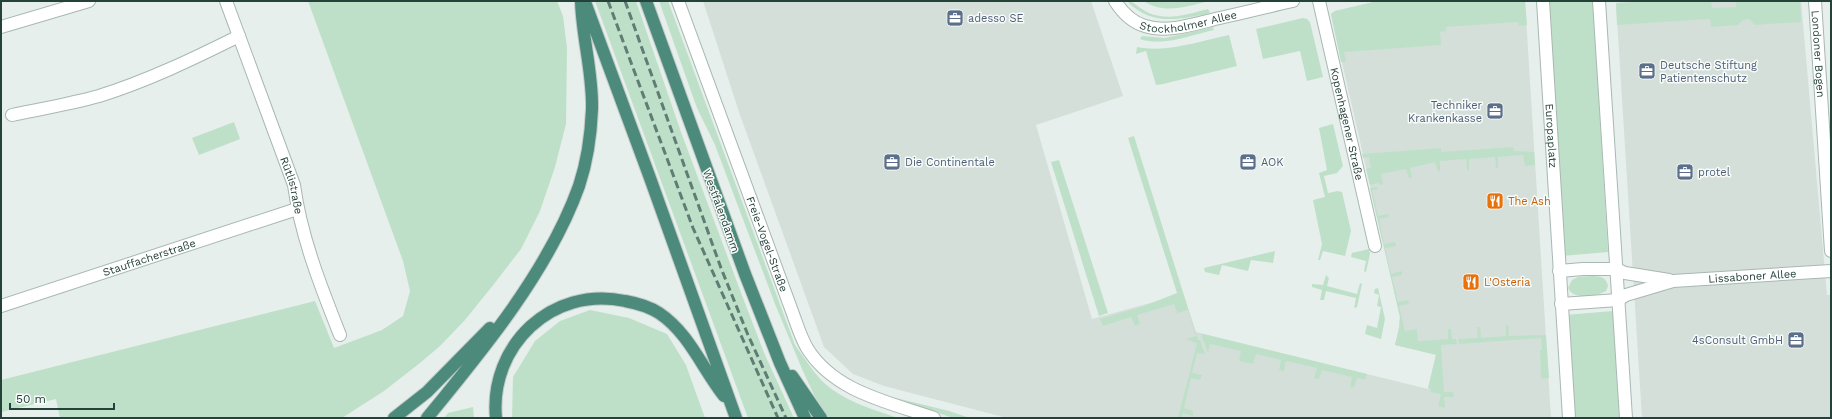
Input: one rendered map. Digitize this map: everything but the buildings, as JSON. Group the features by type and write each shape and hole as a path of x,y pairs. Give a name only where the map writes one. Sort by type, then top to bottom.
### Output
{"highway":[{"path":"427,418 482,348 530,280 559,231 579,186 588,147 592,109 592,91 582,24 581,1"},
{"path":"584,1 650,178 736,418"},
{"name":"Westfalendamm","path":"646,1 745,274 780,363 805,418"},
{"path":"496,418 498,384 503,367 510,351 523,333 550,312 569,304 592,299 615,299 634,303 658,313 687,339 712,381 731,404"},
{"path":"394,418 427,392 509,311"},
{"path":"780,363 797,382 820,418"}],"street":[{"path":"1,27 89,1"},
{"name":"Rütlistraße","path":"226,1 294,185 297,209 322,289 340,335"},
{"name":"Freie-Vogel-Straße","path":"678,1 793,314 808,348 827,372 849,387 934,418"},
{"name":"Stockholmer Allee","path":"1115,1 1121,10 1131,19 1146,27 1157,29 1189,25 1294,1"},
{"name":"Kopenhagener Straße","path":"1319,1 1375,246"},
{"name":"Europaplatz","path":"1543,1 1569,418"},
{"path":"1599,1 1626,418"},
{"name":"Londoner Bogen","path":"1815,1 1826,102 1831,251"},
{"path":"12,115 98,96 123,88 195,58 239,36"},
{"name":"Stauffacherstraße","path":"1,306 297,209"},
{"path":"1559,271 1616,269"},
{"name":"Lissaboner Allee","path":"1616,269 1625,273 1672,281 1831,271"},
{"name":"Lissaboner Allee","path":"1618,300 1626,295 1672,281"},
{"path":"1561,304 1618,300"}],"shaded area":[{"path":"703,1 1091,1 1123,96 1036,125 1092,319 1183,294 1196,332 1428,389 1436,354 1395,345 1400,317 1331,14 1335,11 1378,1 1525,1 1551,418 1007,418 884,386 853,374 824,347 740,115"},
{"path":"1654,1 1801,1 1827,295 1831,295 1831,418 1642,418 1616,3"}],"green space":[{"path":"308,1 557,1 563,16 567,48 566,124 555,167 540,211 521,249 465,320 440,346 384,391 342,418 60,418 56,399 1,412 1,380 315,301 334,348 382,330 403,316 410,291 403,261"},
{"path":"595,1 636,1 681,132 743,298 765,355 794,418 748,418"},
{"path":"659,1 668,1 795,345 817,376 829,387 857,403 898,418 829,418 814,395 775,304 715,145 697,108"},
{"path":"1127,1 1130,1 1143,10 1156,15 1171,17 1208,9 1210,13 1177,19 1155,18 1136,9"},
{"path":"1144,1 1209,1 1184,7 1159,8"},
{"path":"1378,1 1525,1 1527,25 1519,26 1518,22 1446,27 1446,31 1440,32 1441,45 1344,52 1346,62 1341,62 1331,14 1335,11"},
{"path":"1546,1 1593,1 1608,252 1562,256"},
{"path":"1711,1 1712,8 1736,7 1736,1 1800,1 1801,22 1755,25 1749,19 1743,20 1738,25 1711,27 1710,19 1617,25 1616,3"},
{"path":"1303,18 1310,22 1323,77 1307,81 1300,51 1263,59 1256,29"},
{"path":"1213,27 1214,30 1167,41 1158,42 1140,39 1142,36 1165,38"},
{"path":"1229,35 1237,66 1163,84 1156,85 1146,51 1136,54 1137,47 1172,47"},
{"path":"234,122 240,139 199,155 192,138"},
{"path":"1333,124 1343,166 1337,173 1324,176 1328,193 1338,191 1342,192 1351,231 1345,256 1323,251 1320,260 1318,260 1322,244 1313,200 1325,197 1319,173 1327,170 1319,128"},
{"path":"1134,136 1198,340 1200,340 1205,354 1197,353 1192,373 1202,375 1200,380 1191,378 1184,408 1193,411 1193,416 1183,413 1182,418 1178,418 1197,343 1186,339 1196,336 1188,310 1177,313 1174,304 1137,315 1140,324 1135,326 1131,317 1103,326 1100,319 1144,306 1177,293 1128,138"},
{"path":"1513,147 1514,151 1534,152 1535,165 1525,166 1523,155 1498,157 1498,168 1496,168 1495,157 1469,159 1469,170 1467,170 1466,159 1440,161 1440,171 1438,172 1435,162 1410,168 1412,178 1409,178 1406,169 1381,174 1383,184 1380,185 1379,183 1370,185 1366,169 1371,168 1369,157 1363,158 1362,154 1441,148 1441,152"},
{"path":"1059,160 1108,313 1099,316 1051,162"},
{"path":"1377,187 1378,189 1372,190 1378,216 1388,214 1389,217 1379,219 1384,244 1395,242 1396,246 1385,248 1391,274 1402,271 1402,275 1392,277 1398,302 1408,300 1409,304 1399,306 1405,331 1417,329 1418,341 1448,339 1448,329 1451,329 1452,339 1456,339 1457,344 1441,345 1444,392 1453,392 1454,397 1444,397 1445,408 1438,406 1441,394 1430,392 1431,389 1428,388 1436,355 1395,345 1400,317 1370,188"},
{"path":"1369,249 1370,254 1366,272 1364,271 1366,261 1351,257 1352,253"},
{"path":"1275,251 1273,263 1251,260 1248,271 1222,265 1219,275 1205,272 1204,268"},
{"path":"1326,275 1329,278 1327,286 1357,294 1360,283 1362,284 1357,307 1354,308 1356,298 1326,291 1324,300 1320,300 1322,290 1312,287 1312,284 1323,285"},
{"path":"1590,276 1604,278 1608,286 1606,291 1597,295 1580,296 1571,292 1568,288 1572,280 1578,277"},
{"path":"1378,288 1385,319 1381,339 1365,334 1367,325 1377,328 1381,307 1377,306 1379,295 1374,293 1375,289"},
{"path":"590,310 629,318 667,334 686,365 705,418 512,418 513,377 535,341 560,321"},
{"path":"1613,311 1619,418 1572,418 1565,315"},
{"path":"1506,325 1508,325 1509,336 1546,335 1549,378 1541,379 1541,338 1459,344 1458,339 1478,338 1477,327 1480,327 1481,338 1506,336"},
{"path":"1201,334 1367,374 1365,380 1357,378 1354,388 1350,387 1352,377 1322,370 1319,379 1314,378 1317,368 1286,361 1284,371 1279,370 1281,360 1256,354 1253,364 1239,361 1241,351 1210,344 1208,353"},
{"path":"892,397 949,411 970,418 953,418"},
{"path":"473,407 474,418 444,418 448,413"}],"railway":[{"path":"608,1 693,228 778,418"},
{"path":"625,1 721,268 748,335 786,418"}],"place":[{"name":"adesso SE","path":"955,18"},
{"name":"Deutsche Stiftung Patientenschutz","path":"1647,71"},
{"name":"Techniker Krankenkasse","path":"1495,111"},
{"name":"Die Continentale","path":"892,162"},
{"name":"AOK","path":"1248,162"},
{"name":"protel","path":"1685,172"},
{"name":"The Ash","path":"1495,201"},
{"name":"L'Osteria","path":"1471,282"},
{"name":"4sConsult GmbH","path":"1796,340"}]}
